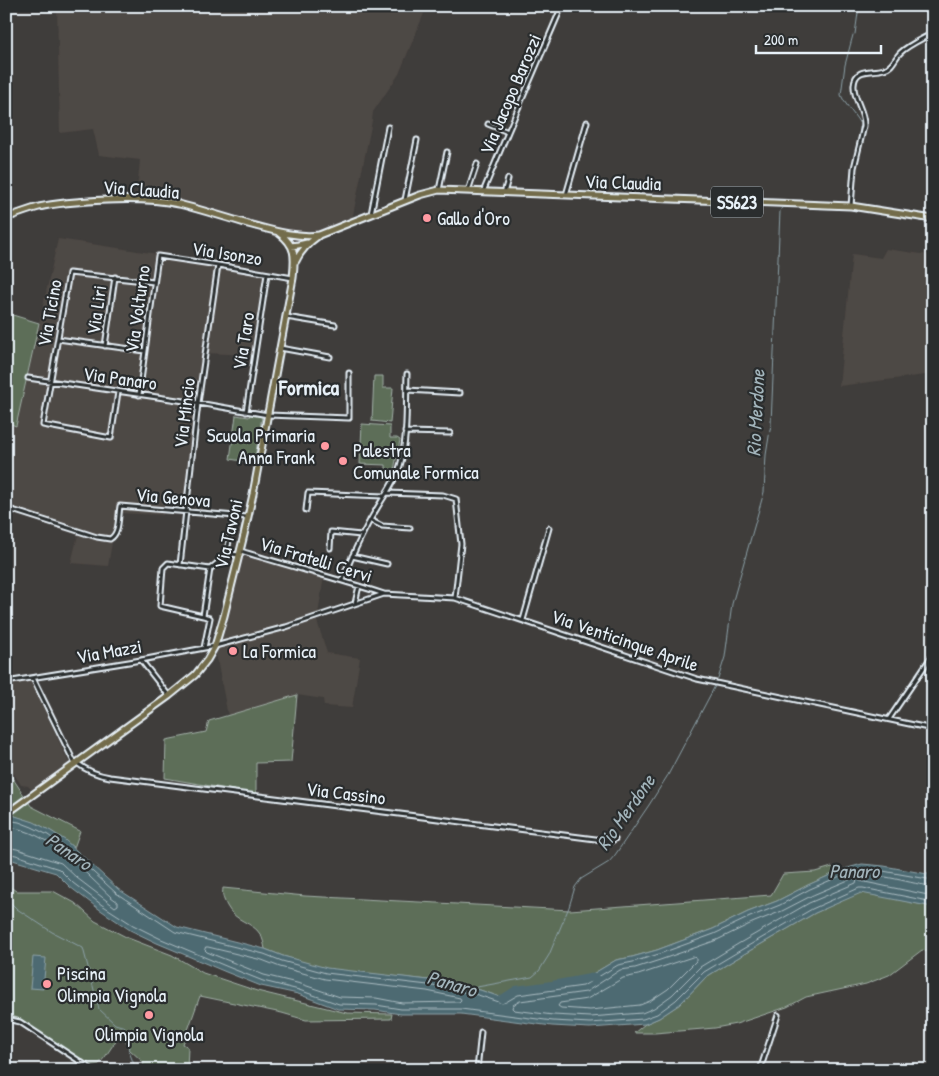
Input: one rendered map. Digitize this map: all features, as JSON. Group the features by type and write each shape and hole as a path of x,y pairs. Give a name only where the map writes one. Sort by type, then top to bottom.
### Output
{"main road":[{"name":"Via Claudia","path":"272,230 283,236 291,246 299,240 308,239 428,192 439,190 851,206 933,219"},
{"name":"Via Claudia","path":"6,218 38,207 58,203 81,201 161,201 179,204 308,239"},
{"path":"294,269 308,239"},
{"name":"Via Tavoni","path":"6,814 169,696 195,675 215,646 240,553 268,415 294,269 295,258 291,246"}],"street":[{"name":"Via Jacopo Barozzi","path":"483,193 562,6"},
{"path":"851,206 854,168 864,126 863,113 854,92 855,78 864,72 883,70 889,67 900,53 933,33"},
{"path":"566,195 587,122"},
{"path":"488,124 508,132"},
{"path":"371,214 388,127"},
{"path":"405,202 417,140"},
{"path":"439,190 447,152"},
{"path":"468,192 477,164"},
{"path":"504,193 508,179"},
{"name":"Via Isonzo","path":"158,256 292,278"},
{"name":"Via Volturno","path":"140,395 158,256"},
{"name":"Via Mincio","path":"180,565 198,403 218,265"},
{"name":"Via Ticino","path":"118,392 111,438 42,425 69,273 154,282"},
{"name":"Via Taro","path":"246,412 267,274"},
{"name":"Via Liri","path":"105,346 115,278"},
{"path":"285,317 334,325"},
{"path":"58,339 145,351"},
{"path":"280,348 330,357"},
{"name":"Via Panaro","path":"28,378 268,415 349,418 349,373"},
{"path":"342,580 361,535 386,494 400,466 405,432 407,374"},
{"path":"407,390 460,393"},
{"path":"405,432 450,433"},
{"path":"306,510 308,493 444,495 456,499 461,544 456,598"},
{"name":"Via Genova","path":"6,508 97,537 110,539 117,532 120,506 248,517"},
{"path":"226,556 234,516"},
{"path":"370,520 382,526 410,528"},
{"path":"523,620 549,528"},
{"path":"330,548 331,532 361,535"},
{"path":"202,616 210,569 226,556 240,553"},
{"name":"Via Fratelli Cervi","path":"240,553 342,580 384,594"},
{"path":"352,556 387,564"},
{"path":"204,648 210,618 160,606 163,568 168,563 210,569"},
{"path":"355,604 359,586"},
{"name":"Via Venticinque Aprile","path":"215,646 286,627 384,594 456,598 697,679 933,729"},
{"name":"Via Mazzi","path":"6,682 215,646"},
{"path":"889,719 933,654"},
{"path":"141,660 169,696"},
{"path":"33,678 76,763"},
{"name":"Via Cassino","path":"76,763 96,774 110,777 611,841 615,839"},
{"path":"760,1070 778,1015"},
{"path":"6,1019 20,1022 93,1070"},
{"path":"477,1070 480,1032"},
{"path":"6,1054 6,1070"}],"shaded area":[{"path":"57,6 427,6 399,74 373,112 352,220 291,245 260,229 200,209 136,201 140,160 99,155 93,129 60,133"},
{"path":"58,239 264,270 252,355 204,353 185,497 166,494 163,515 117,513 108,566 71,563 78,535 6,511 6,422 16,426"},
{"path":"933,240 933,374 839,386 852,254 881,258 886,249 929,255"},
{"path":"239,549 324,576 317,621 327,653 360,658 352,708 324,706 323,699 297,695 228,716 214,644"},
{"path":"30,679 69,763 32,790 28,786 21,785 6,762 6,682"}],"green space":[{"path":"6,313 39,323 16,426 6,422"},
{"path":"374,376 383,376 383,388 393,388 390,423 372,421"},
{"path":"250,414 262,417 254,463 230,459 236,415 249,417"},
{"path":"362,424 390,426 390,438 400,440 394,470 386,469 386,465 360,464"},
{"path":"297,695 291,762 256,763 256,794 165,778 166,740 206,732 209,721"},
{"path":"6,768 31,806 80,831 74,848 44,827 6,811"},
{"path":"832,867 837,872 713,929 657,950 616,960 581,981 516,990 503,998 480,990 429,980 327,969 283,956 265,949 263,939 257,930 230,911 223,897 223,888 305,896 570,910 771,895 783,874 815,872"},
{"path":"6,884 16,891 53,891 75,903 95,921 128,938 172,955 203,973 257,991 347,1013 392,1014 391,1019 306,1020 282,1013 200,996 183,1044 188,1047 187,1070 145,1070 143,1062 129,1049 124,1036 117,1039 99,1064 89,1065 21,1019 6,1014"},
{"path":"861,892 933,907 933,952 922,950 889,975 866,984 806,997 787,1007 736,1024 715,1028 634,1033 645,1024 659,1018 680,1004 706,977 815,913"}],"water":[{"path":"12,815 34,822 65,840 118,889 177,927 265,949 327,968 429,980 480,990 503,998 516,990 581,981 616,960 657,950 713,929 844,869 862,864 933,875 933,907 861,893 815,913 706,977 680,1004 659,1018 645,1024 590,1028 552,1026 461,1014 401,1014 375,1010 338,1009 298,994 261,986 157,943 130,930 99,909 70,887 56,873 6,858 6,819"},
{"path":"33,957 46,958 43,989 30,988"}],"waterway":[{"name":"Rio Merdone","path":"855,34 859,6"},
{"name":"Rio Merdone","path":"853,35 845,65 841,95 860,124 854,162"},
{"name":"Rio Merdone","path":"849,204 852,176"},
{"name":"Rio Merdone","path":"718,679 725,657 732,604 764,492 766,455 771,424 780,211 785,207 848,209"},
{"name":"Rio Merdone","path":"474,989 532,977 539,971 549,955 569,907 575,887 581,879 609,862 615,855 668,775 715,686"},
{"path":"6,898 17,909 52,932 83,948 99,1009 115,1024 125,1027 130,1054 136,1070"},
{"name":"Panaro","path":"502,999 516,990 595,977"}],"place":[{"name":"Gallo d'Oro","path":"427,218"},
{"name":"Scuola Primaria Anna Frank","path":"325,446"},
{"name":"Palestra Comunale Formica","path":"343,461"},
{"name":"La Formica","path":"233,651"},
{"name":"Piscina Olimpia Vignola","path":"47,984"},
{"name":"Olimpia Vignola","path":"149,1015"}],"district":[{"name":"Formica","path":"309,387"}]}
